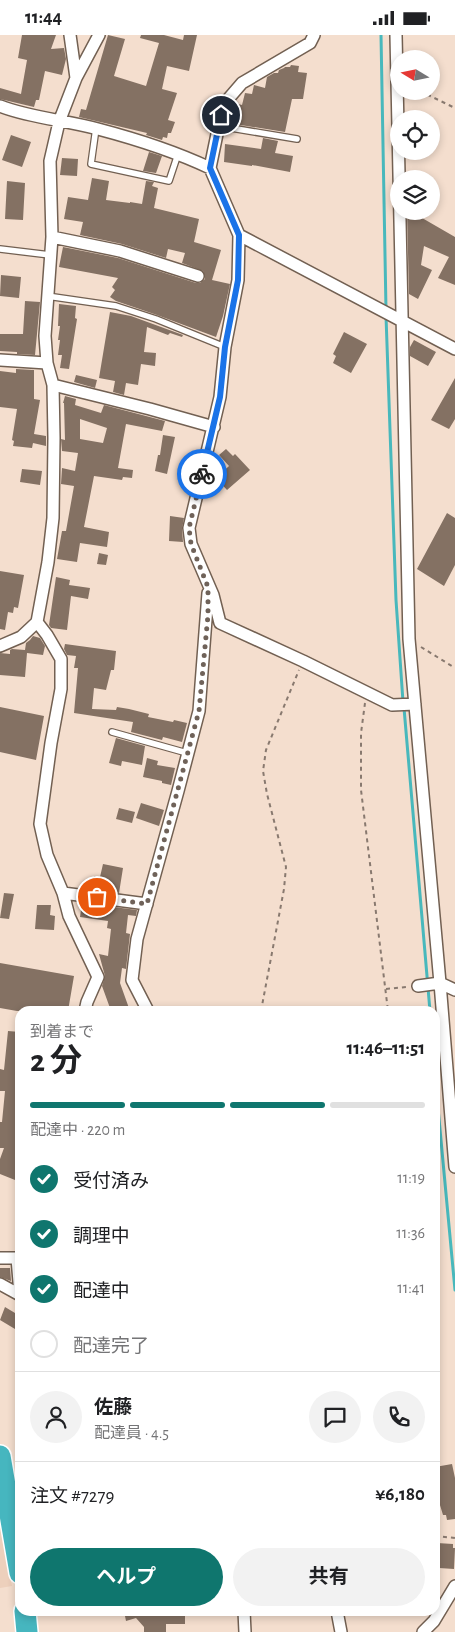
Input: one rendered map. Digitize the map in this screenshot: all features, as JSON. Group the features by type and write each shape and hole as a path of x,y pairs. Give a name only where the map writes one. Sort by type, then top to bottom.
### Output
{"highway":[{"path":"0,1456 15,1544"},
{"path":"25,1616 27,1632"}],"street":[{"path":"70,35 76,77"},
{"path":"0,646 21,637 37,622 48,562 53,518 54,438 53,385 47,363 46,336 52,237 50,161 59,122 76,77 99,35"},
{"path":"314,35 310,43 242,83 223,105 210,168 239,235 238,280 225,347 220,397 189,528 191,544 213,595 220,623 392,705 411,704"},
{"path":"396,35 411,704 439,1006"},
{"path":"1,109 96,128 178,153 210,168"},
{"path":"239,235 455,349"},
{"path":"52,237 120,251 198,276"},
{"path":"0,360 47,363"},
{"path":"53,385 214,427"},
{"path":"145,1006 132,981 137,939 199,711 208,615 208,587"},
{"path":"37,622 61,659 61,689 51,743 40,824 47,855 63,893 69,916 98,977 89,1006"},
{"path":"63,893 147,904"},
{"path":"418,986 437,983 455,990"},
{"path":"440,1014 455,1167"},
{"path":"0,1258 15,1258"},
{"path":"0,1284 15,1292"},
{"path":"440,1611 455,1586"},
{"path":"244,1616 245,1632"},
{"path":"338,1616 341,1632"},
{"path":"423,1632 437,1616"}],"lane":[{"path":"219,126 297,139"},
{"path":"96,128 90,164 169,181 178,153"},
{"path":"0,249 50,255"},
{"path":"47,296 116,306 156,319 225,347"},
{"path":"112,732 187,753"}],"path":[{"path":"438,100 455,109"},
{"path":"409,639 455,668"},
{"path":"262,1006 284,889 286,867 263,771 266,750 303,661"},
{"path":"367,692 361,733 361,790 388,1006"},
{"path":"386,989 418,986"},
{"path":"440,1537 455,1538"}],"shaded area":[{"path":"0,1521 12,1586 0,1588"}],"building":[{"path":"22,35 56,35 51,49 64,48 66,59 62,75 45,71 39,100 36,100 34,107 0,99 0,88 21,94 27,60 18,58"},
{"path":"108,35 125,39 114,76 146,86 159,43 140,38 141,35 164,35 183,40 184,35 197,35 189,71 167,66 162,89 177,93 168,120 175,122 167,138 163,137 162,140 146,135 147,133 79,117 81,109 86,110"},
{"path":"291,65 299,66 298,72 307,73 303,99 292,99 285,132 228,123 229,111 237,112 238,104 242,105 245,93 252,94 254,85 265,88 267,77"},
{"path":"11,135 31,142 22,167 2,160"},
{"path":"263,138 278,141 275,153 293,156 290,172 224,162 225,144 261,149"},
{"path":"149,152 162,156 156,173 143,171"},
{"path":"62,158 78,159 77,176 60,175"},
{"path":"92,178 109,181 106,200 142,204 146,181 154,182 152,186 158,188 154,208 199,219 194,242 221,250 212,280 230,284 216,337 116,301 110,297 115,290 112,287 118,278 59,267 63,247 118,258 196,283 200,283 205,279 203,271 182,263 185,253 168,249 166,258 122,244 80,235 83,222 64,219 68,197 88,200"},
{"path":"7,181 25,183 23,220 5,219"},
{"path":"407,220 426,220 455,237 455,285 438,278 449,257 424,246 421,265 432,270 418,299 409,294"},
{"path":"1,275 21,277 19,298 0,296"},
{"path":"25,301 40,302 35,355 0,351 0,334 23,334"},
{"path":"59,304 76,306 75,318 77,319 69,369 60,368 62,355 58,355 60,340 58,340 60,326 58,326"},
{"path":"110,312 131,316 183,335 182,337 170,333 168,335 147,327 144,352 156,353 155,366 141,364 138,385 126,383 124,395 113,392 115,381 99,378"},
{"path":"344,332 367,344 351,373 333,363 336,356 333,354"},
{"path":"414,340 436,352 428,366 410,356 410,347"},
{"path":"16,369 34,370 34,399 40,400 34,434 46,436 46,446 33,443 32,448 13,446 14,441 12,440 17,409 0,407 0,371 16,373"},
{"path":"76,375 97,380 95,388 74,382"},
{"path":"455,378 455,419 449,429 431,420"},
{"path":"65,396 76,399 75,405 101,413 104,405 165,421 162,431 126,424 118,468 133,470 132,478 123,477 122,480 94,476 84,527 109,532 107,547 80,543 77,562 57,559 62,531 66,531 74,486 61,484 62,468 75,471 78,453 62,451 61,439 65,440 63,403","holes":["80,419 107,428 103,443 80,439"]},
{"path":"163,435 175,437 167,474 155,471"},
{"path":"226,449 233,456 235,454 250,470 227,490 216,478 229,466 219,455"},
{"path":"22,469 42,471 40,485 20,482"},
{"path":"447,513 455,518 455,565 444,586 417,569"},
{"path":"170,516 184,518 182,529 183,542 169,541"},
{"path":"99,553 108,555 106,565 97,564"},
{"path":"0,571 24,575 18,608 14,607 13,613 8,612 5,630 0,629"},
{"path":"56,577 70,580 69,585 90,588 88,599 71,596 67,630 51,628 49,625"},
{"path":"33,636 40,638 45,646 43,655 27,653 25,677 0,675 0,653 10,654 12,649 25,650 26,643"},
{"path":"65,644 116,651 114,670 111,670 106,690 94,688 92,709 116,710 117,707 149,714 148,717 187,723 182,742 163,737 162,740 131,732 133,722 74,713 78,668 74,668 76,656 67,655 64,649"},
{"path":"0,707 44,716 36,760 0,752"},
{"path":"116,738 145,746 142,765 122,761 121,766 109,763"},
{"path":"147,758 158,761 157,765 175,768 171,785 143,777"},
{"path":"141,803 164,810 159,826 136,818"},
{"path":"119,808 135,812 132,823 116,819"},
{"path":"103,864 123,868 119,893 98,890 99,886 93,885 94,876 100,877"},
{"path":"4,893 14,894 9,919 0,918"},
{"path":"82,903 137,910 136,916 128,915 126,933 130,934 126,969 122,968 120,983 128,1006 109,1006 102,986 105,976 99,954 108,956 111,929 107,928 108,921 80,917"},
{"path":"37,905 51,905 50,915 55,916 54,930 35,929"},
{"path":"0,963 74,976 69,1006 15,1006 15,1011 0,1008"},
{"path":"8,1031 15,1032 15,1180 0,1174 0,1159 4,1148 0,1148 0,1122 2,1122 5,1091 0,1091 0,1069 4,1070"},
{"path":"0,1268 10,1268 11,1281 0,1277"},
{"path":"5,1307 15,1313 15,1329 0,1320"},
{"path":"452,1464 455,1478 455,1519 447,1520 440,1505 440,1466"},
{"path":"440,1543 453,1544 453,1548 455,1548 454,1569 440,1568"},
{"path":"125,1616 185,1616 185,1624 166,1624 166,1632 144,1632 144,1627 136,1618 126,1621"}],"waterway":[{"path":"381,35 386,310"},
{"path":"386,316 396,600 403,702"},
{"path":"404,708 430,1006"},
{"path":"440,1130 455,1290"}],"way so far":[{"path":"97,897 147,904 199,711 208,615 208,587 191,544 189,528 202,474"}],"route":[{"path":"202,474 220,397 225,347 238,280 239,235 210,168 221,115"}]}
